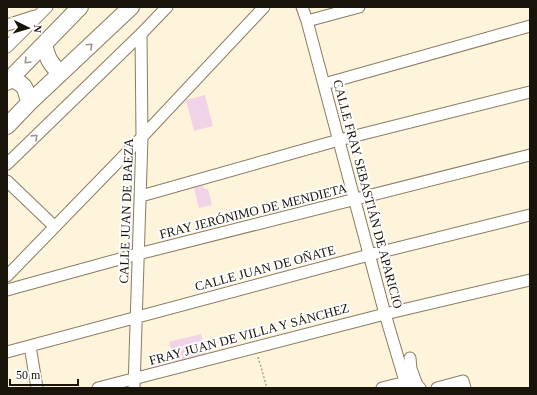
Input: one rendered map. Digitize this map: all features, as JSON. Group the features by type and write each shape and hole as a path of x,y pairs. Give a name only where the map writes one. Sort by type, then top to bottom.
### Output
{"highway":[{"path":"9,80 80,7"},
{"path":"7,126 29,103 131,7"},
{"path":"44,44 47,59 54,68 61,73"},
{"path":"9,80 20,82 27,90 29,103"}],"street":[{"path":"7,47 37,15 47,7"},
{"path":"7,164 167,7"},
{"path":"7,276 142,137 264,7"},
{"name":"CALLE FRAY SEBASTIÁN DE APARICIO","path":"302,7 385,314 407,378"},
{"path":"307,21 359,7"},
{"path":"7,25 37,15"},
{"path":"324,84 530,26"},
{"name":"CALLE JUAN DE BAEZA","path":"134,383 141,196 141,34"},
{"path":"141,196 339,140 530,92"},
{"name":"FRAY JERÓNIMO DE MENDIETA","path":"7,290 138,254 530,155"},
{"path":"7,181 54,226"},
{"name":"CALLE JUAN DE OÑATE","path":"7,352 137,316 530,215"},
{"name":"FRAY JUAN DE VILLA Y SÁNCHEZ","path":"98,388 134,383 255,347 385,314 530,280"},
{"path":"30,346 37,388"},
{"path":"407,378 410,358"},
{"path":"382,388 407,378"},
{"path":"407,378 417,384 420,388"},
{"path":"437,388 463,381 465,388"}],"path":[{"path":"255,347 267,388"}],"building":[{"path":"205,95 213,126 194,131 186,100"},
{"path":"203,186 204,189 208,189 212,205 199,208 194,188"},
{"path":"201,334 206,356 175,364 169,342"}]}
